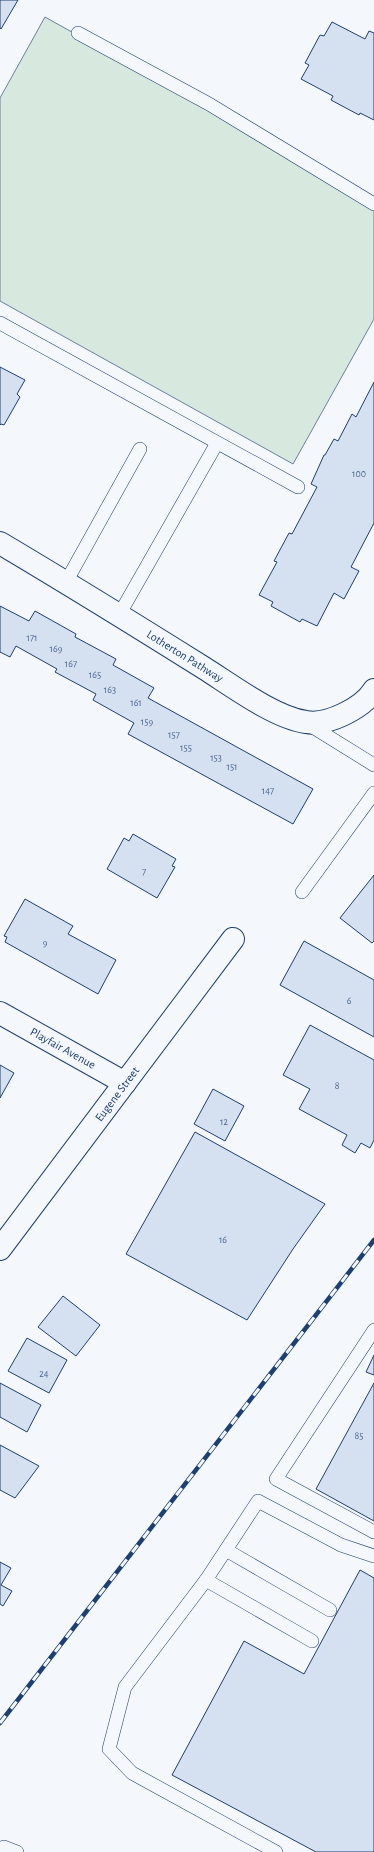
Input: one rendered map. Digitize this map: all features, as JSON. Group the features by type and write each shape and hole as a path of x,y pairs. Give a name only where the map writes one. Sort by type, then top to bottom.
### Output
{"street":[{"name":"Lotherton Pathway","path":"0,543 273,710 306,723 334,719 362,704 374,690"},
{"name":"Eugene Street","path":"0,1249 233,939"},
{"name":"Playfair Avenue","path":"0,1013 125,1083"}],"lane":[{"path":"78,33 209,104 374,204"},
{"path":"0,323 298,486"},
{"path":"119,615 217,442"},
{"path":"66,582 140,448"},
{"path":"306,723 374,764"},
{"path":"302,892 374,793"},
{"path":"374,1330 276,1479 374,1532"},
{"path":"276,1852 132,1773 109,1749 125,1687 206,1580 258,1501 341,1545 374,1556"},
{"path":"226,1550 330,1610"},
{"path":"206,1580 312,1642"},
{"path":"0,1852 4,1847 17,1852"}],"shaded area":[{"path":"45,17 374,201 374,319 293,464 0,301 0,98"}],"building":[{"path":"0,0 18,0 1,29 0,28"},
{"path":"332,22 365,39 369,31 374,33 374,120 360,113 359,115 331,100 333,96 301,79 309,65 305,63 320,35 324,36"},
{"path":"0,367 25,380 17,394 20,397 4,425 0,425"},
{"path":"374,382 374,523 351,567 359,571 344,599 334,593 317,626 302,619 300,622 271,606 273,602 259,595 277,562 274,561 289,533 292,534 317,487 311,484 324,455 334,439 338,441 352,414 356,417"},
{"path":"0,606 29,621 35,611 76,634 75,637 116,659 113,665 154,688 148,698 313,789 293,824 128,734 134,723 93,700 96,694 55,672 57,669 16,646 10,657 0,652"},
{"path":"133,834 176,859 172,866 175,867 157,898 107,869 124,838 129,841"},
{"path":"374,875 374,941 372,943 340,918"},
{"path":"25,899 73,926 68,934 116,960 98,994 5,942 7,937 4,936"},
{"path":"304,941 374,980 374,1037 280,985"},
{"path":"310,1025 374,1060 374,1140 370,1148 361,1143 355,1153 342,1145 347,1135 299,1109 310,1089 283,1075"},
{"path":"0,1065 14,1073 0,1098"},
{"path":"213,1089 244,1106 225,1141 194,1124"},
{"path":"195,1132 325,1204 293,1249 247,1320 126,1254"},
{"path":"63,1296 100,1325 76,1356 38,1327"},
{"path":"27,1338 67,1360 49,1393 8,1371"},
{"path":"374,1355 374,1375 366,1372"},
{"path":"0,1383 41,1405 27,1432 0,1417"},
{"path":"374,1383 374,1521 316,1489"},
{"path":"0,1445 39,1466 15,1498 0,1490"},
{"path":"0,1562 11,1568 1,1585 12,1591 3,1606 0,1604"},
{"path":"360,1570 374,1578 374,1852 316,1852 172,1775 244,1641 304,1674"}],"railway":[{"path":"0,1723 374,1240"}]}
